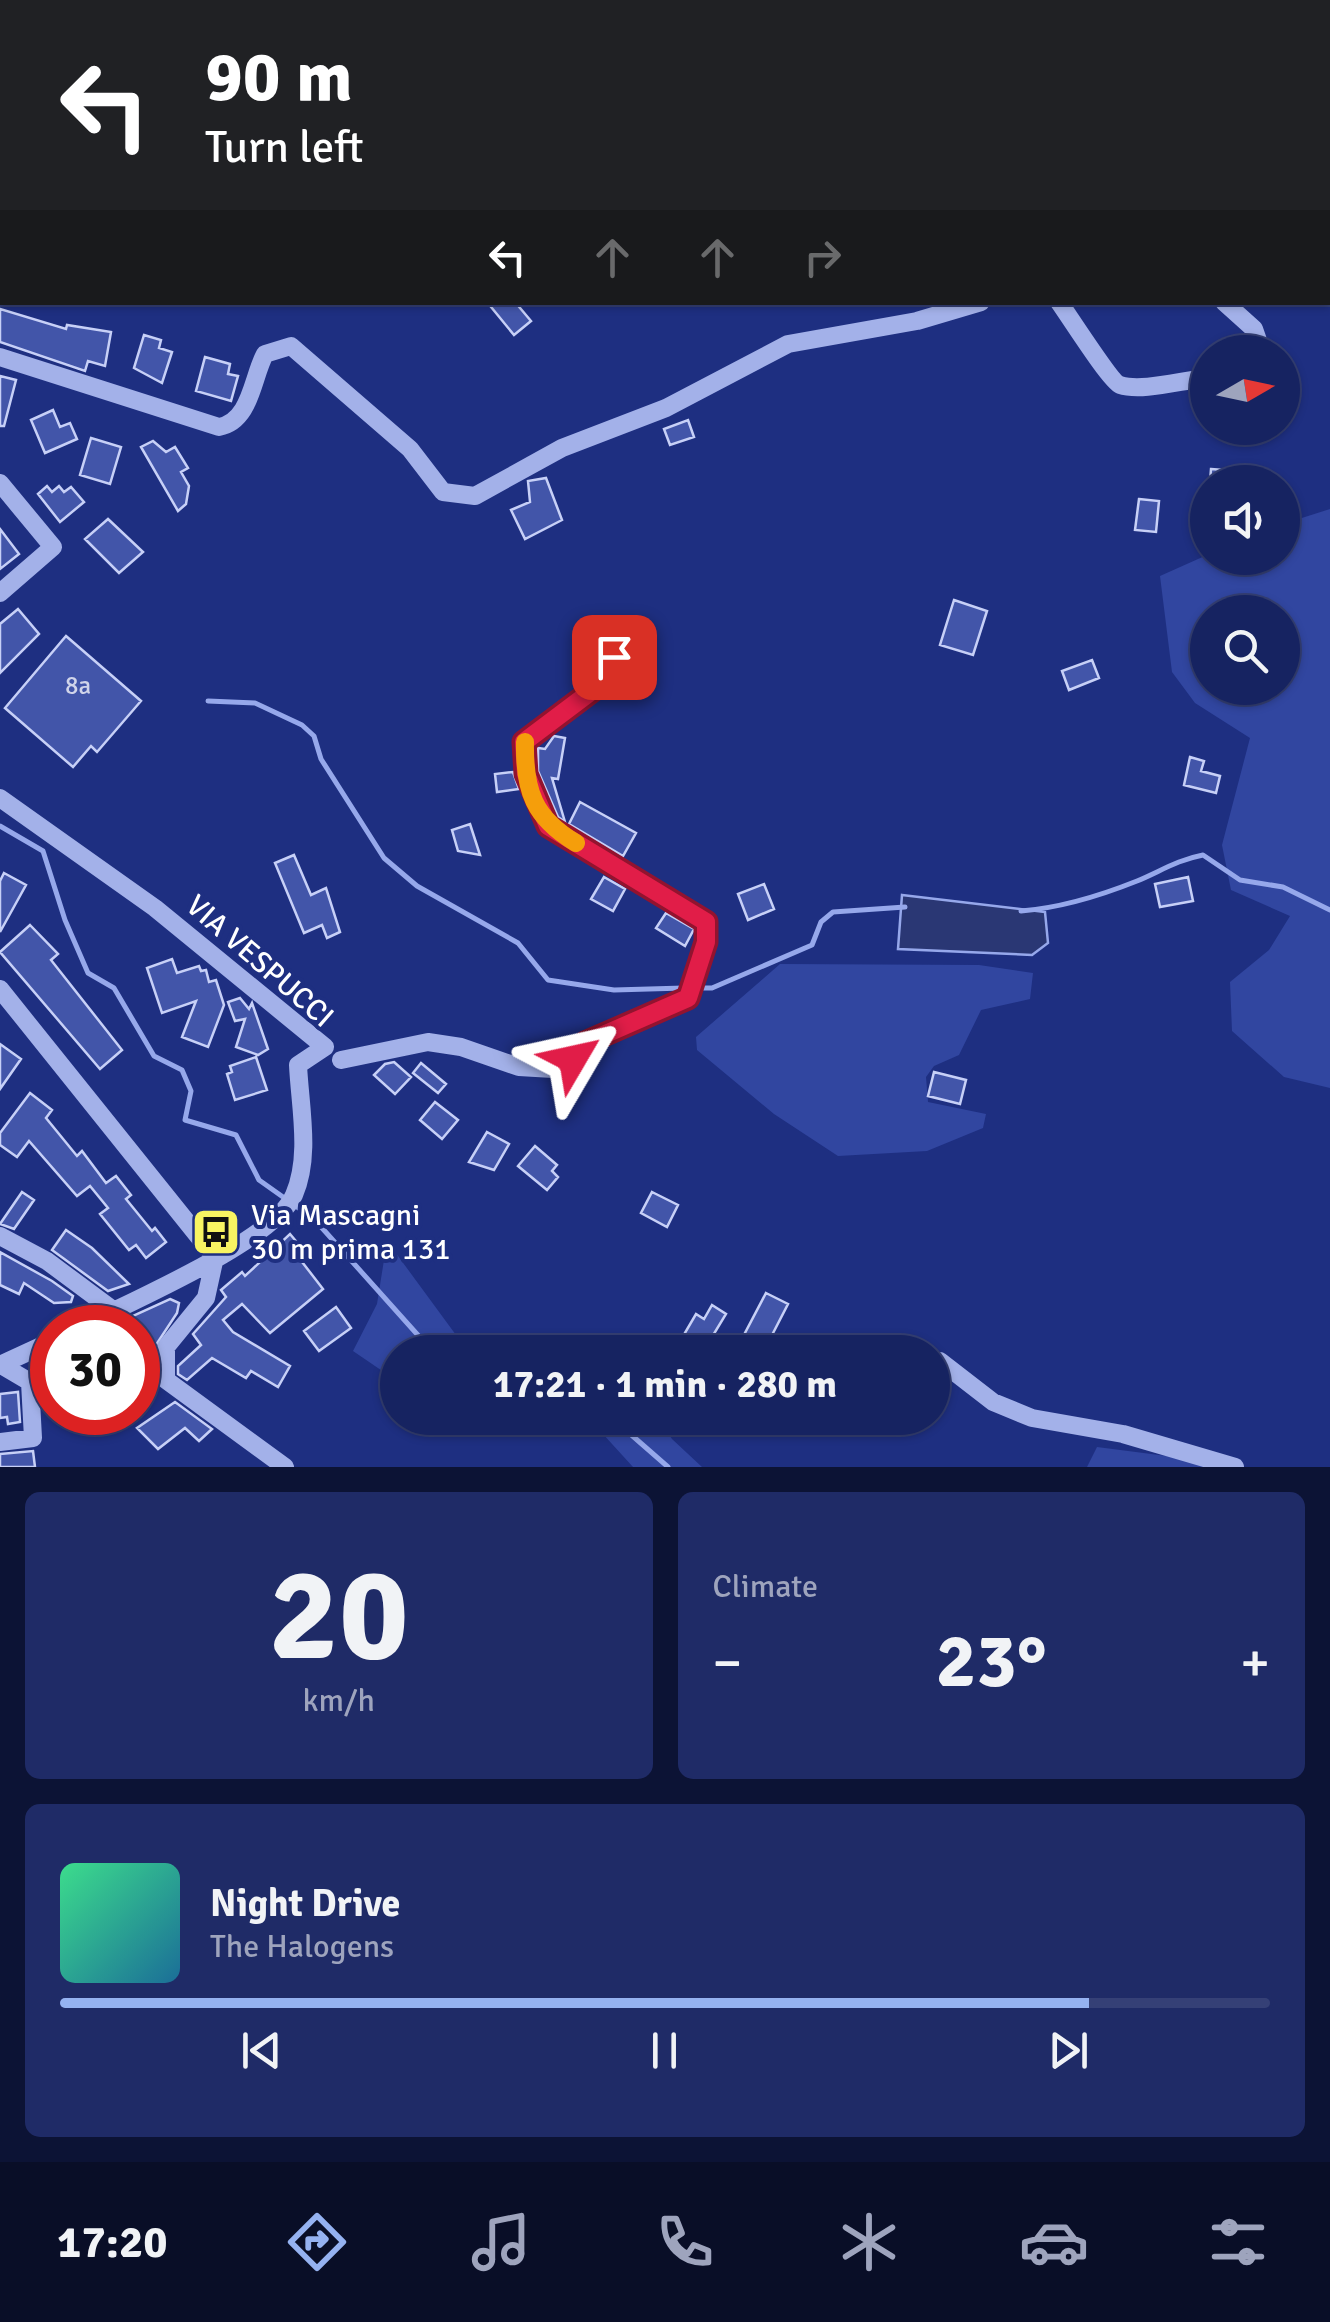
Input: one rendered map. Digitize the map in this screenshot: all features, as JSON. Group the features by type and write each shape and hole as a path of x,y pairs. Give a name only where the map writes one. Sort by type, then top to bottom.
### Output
{"street":[{"path":"0,357 220,426 231,424 241,415 265,354 291,346 410,449 443,492 475,496 562,448 666,408 788,344 918,320 970,305"},
{"path":"1060,305 1097,353 1109,379 1124,386 1190,380"},
{"path":"1227,305 1256,335"},
{"path":"0,483 53,547 0,593"},
{"path":"341,1060 428,1042 519,1067 553,1069 573,1059 585,1043 688,998 706,942 706,922 548,826 526,774 524,742 605,681 614,657"},
{"name":"VIA VESPUCCI","path":"0,798 155,908 324,1047 298,1066 303,1162 295,1193 269,1226 215,1258"},
{"path":"0,989 215,1258"},
{"path":"0,1236 47,1260 106,1305"},
{"path":"123,1305 215,1258"},
{"path":"215,1258 206,1298 166,1347 166,1380 286,1467"},
{"path":"0,1365 30,1351"},
{"path":"0,1365 30,1382 33,1438 0,1442"},
{"path":"950,1369 994,1402 1032,1418 1123,1434 1235,1467"}],"shaded area":[{"path":"1330,509 1330,1088 1284,1077 1232,1031 1230,982 1269,950 1290,916 1231,890 1222,845 1250,738 1198,705 1300,705 1300,595 1190,595 1190,696 1172,672 1160,576 1190,563 1190,575 1300,575 1300,519"},
{"path":"902,895 1045,912 1048,943 1032,955 898,949"},
{"path":"780,964 979,965 1033,973 1030,999 981,1010 959,1055 934,1066 926,1077 928,1102 986,1114 983,1128 927,1151 838,1156 774,1114 697,1050 696,1037"},
{"path":"387,1241 456,1335 380,1335 380,1369 353,1351 377,1304"},
{"path":"604,1435 670,1435 702,1467 633,1467"},
{"path":"1097,1447 1190,1459 1212,1467 1087,1467"}],"building":[{"path":"489,305 518,305 531,321 514,335"},
{"path":"0,309 66,329 67,325 111,332 105,366 88,361 85,371 0,342"},
{"path":"144,335 161,340 159,348 172,352 162,383 134,368"},
{"path":"205,357 230,364 228,374 238,376 231,401 196,391"},
{"path":"0,376 16,380 4,426 0,426"},
{"path":"53,410 60,427 70,423 77,439 45,453 31,420"},
{"path":"688,420 694,437 670,445 664,429"},
{"path":"91,438 121,447 110,484 80,475"},
{"path":"153,441 166,452 175,447 188,468 181,472 189,486 186,504 178,511 141,447"},
{"path":"546,478 562,520 525,539 511,510 530,502 528,481"},
{"path":"47,486 52,492 59,486 64,492 71,487 84,502 60,522 38,494"},
{"path":"1139,499 1159,501 1156,532 1135,530"},
{"path":"108,519 143,552 119,573 85,539"},
{"path":"0,529 19,554 0,569"},
{"path":"954,600 987,611 973,655 940,645"},
{"path":"18,609 39,634 0,673 0,624"},
{"path":"66,636 141,701 97,752 91,746 73,767 5,708"},
{"path":"1092,660 1099,678 1069,690 1062,671"},
{"path":"554,736 565,738 558,779 552,778 565,822 558,817 538,771 538,748 545,749"},
{"path":"1190,757 1204,761 1201,771 1220,776 1216,793 1184,785"},
{"path":"513,772 519,789 497,792 495,774"},
{"path":"580,802 636,833 623,856 569,824"},
{"path":"470,824 480,855 458,851 452,830"},
{"path":"294,855 311,895 326,888 340,932 327,938 322,925 304,933 275,863"},
{"path":"4,873 26,885 0,932 0,881"},
{"path":"604,877 625,889 613,911 591,899"},
{"path":"1188,877 1193,901 1160,907 1155,884"},
{"path":"764,884 774,909 748,920 738,894"},
{"path":"666,913 694,929 685,946 656,928"},
{"path":"30,925 58,954 51,960 122,1050 100,1069 0,952"},
{"path":"172,959 177,973 199,966 201,971 206,970 209,982 216,980 224,1005 208,1047 182,1037 196,1001 162,1013 147,968"},
{"path":"240,998 249,1009 252,1003 268,1049 258,1055 236,1047 245,1019 235,1021 228,1002"},
{"path":"0,1044 21,1059 0,1089"},
{"path":"256,1057 267,1090 235,1100 227,1074 232,1072 230,1066"},
{"path":"394,1062 411,1077 395,1094 374,1075 385,1064"},
{"path":"421,1063 446,1084 438,1093 413,1073"},
{"path":"934,1072 966,1080 960,1104 928,1096"},
{"path":"30,1093 52,1110 46,1118 77,1156 82,1151 106,1183 116,1176 131,1195 126,1199 166,1242 146,1258 136,1245 129,1250 100,1214 108,1208 90,1186 77,1196 29,1141 17,1157 0,1145 0,1133"},
{"path":"435,1102 458,1120 442,1139 420,1120"},
{"path":"487,1132 509,1144 494,1170 469,1162"},
{"path":"535,1146 557,1165 552,1171 558,1177 547,1190 518,1166"},
{"path":"22,1192 34,1200 14,1229 0,1224"},
{"path":"652,1192 678,1205 667,1227 641,1213"},
{"path":"66,1230 92,1248 129,1284 108,1291 52,1250"},
{"path":"290,1234 306,1253 299,1258 323,1289 270,1333 242,1304 223,1320 233,1332 290,1366 278,1387 251,1371 246,1378 212,1358 187,1380 178,1374 178,1366 201,1345 193,1334 226,1297 221,1290 242,1272 245,1276"},
{"path":"0,1252 52,1281 73,1296 71,1302 54,1303 24,1283 19,1294 0,1285"},
{"path":"766,1293 788,1304 772,1335 744,1335"},
{"path":"170,1299 179,1303 160,1339 160,1305 157,1305"},
{"path":"712,1305 726,1314 713,1335 684,1335 696,1314 704,1319"},
{"path":"336,1307 351,1328 319,1351 304,1331"},
{"path":"18,1392 20,1422 8,1424 7,1417 0,1418 0,1394"},
{"path":"175,1402 212,1429 199,1441 185,1428 158,1449 144,1435 160,1435 160,1412"},
{"path":"33,1451 35,1467 0,1467 0,1454"}],"waterway":[{"path":"208,701 255,703 302,725 314,736 321,759 384,858 417,886 518,943 548,980 614,990 684,988"},
{"path":"0,826 43,851 65,920 88,973 114,988 154,1056 182,1070 191,1091 185,1120 236,1135 259,1180 314,1219 418,1335"},
{"path":"1021,911 1095,896 1203,855 1240,880 1283,887 1330,910"},
{"path":"695,988 712,988 812,945 821,922 833,912 905,907"},
{"path":"631,1435 668,1467"}],"slow traffic":[{"path":"525,742 526,774 534,799 548,826 576,843"}],"place":[{"name":"Via Mascagni 30 m prima 131","path":"216,1232"}],"route":[{"path":"573,1059 585,1043 688,998 706,942 706,922 548,826 534,799 526,774 524,742 605,681 614,657"}]}
